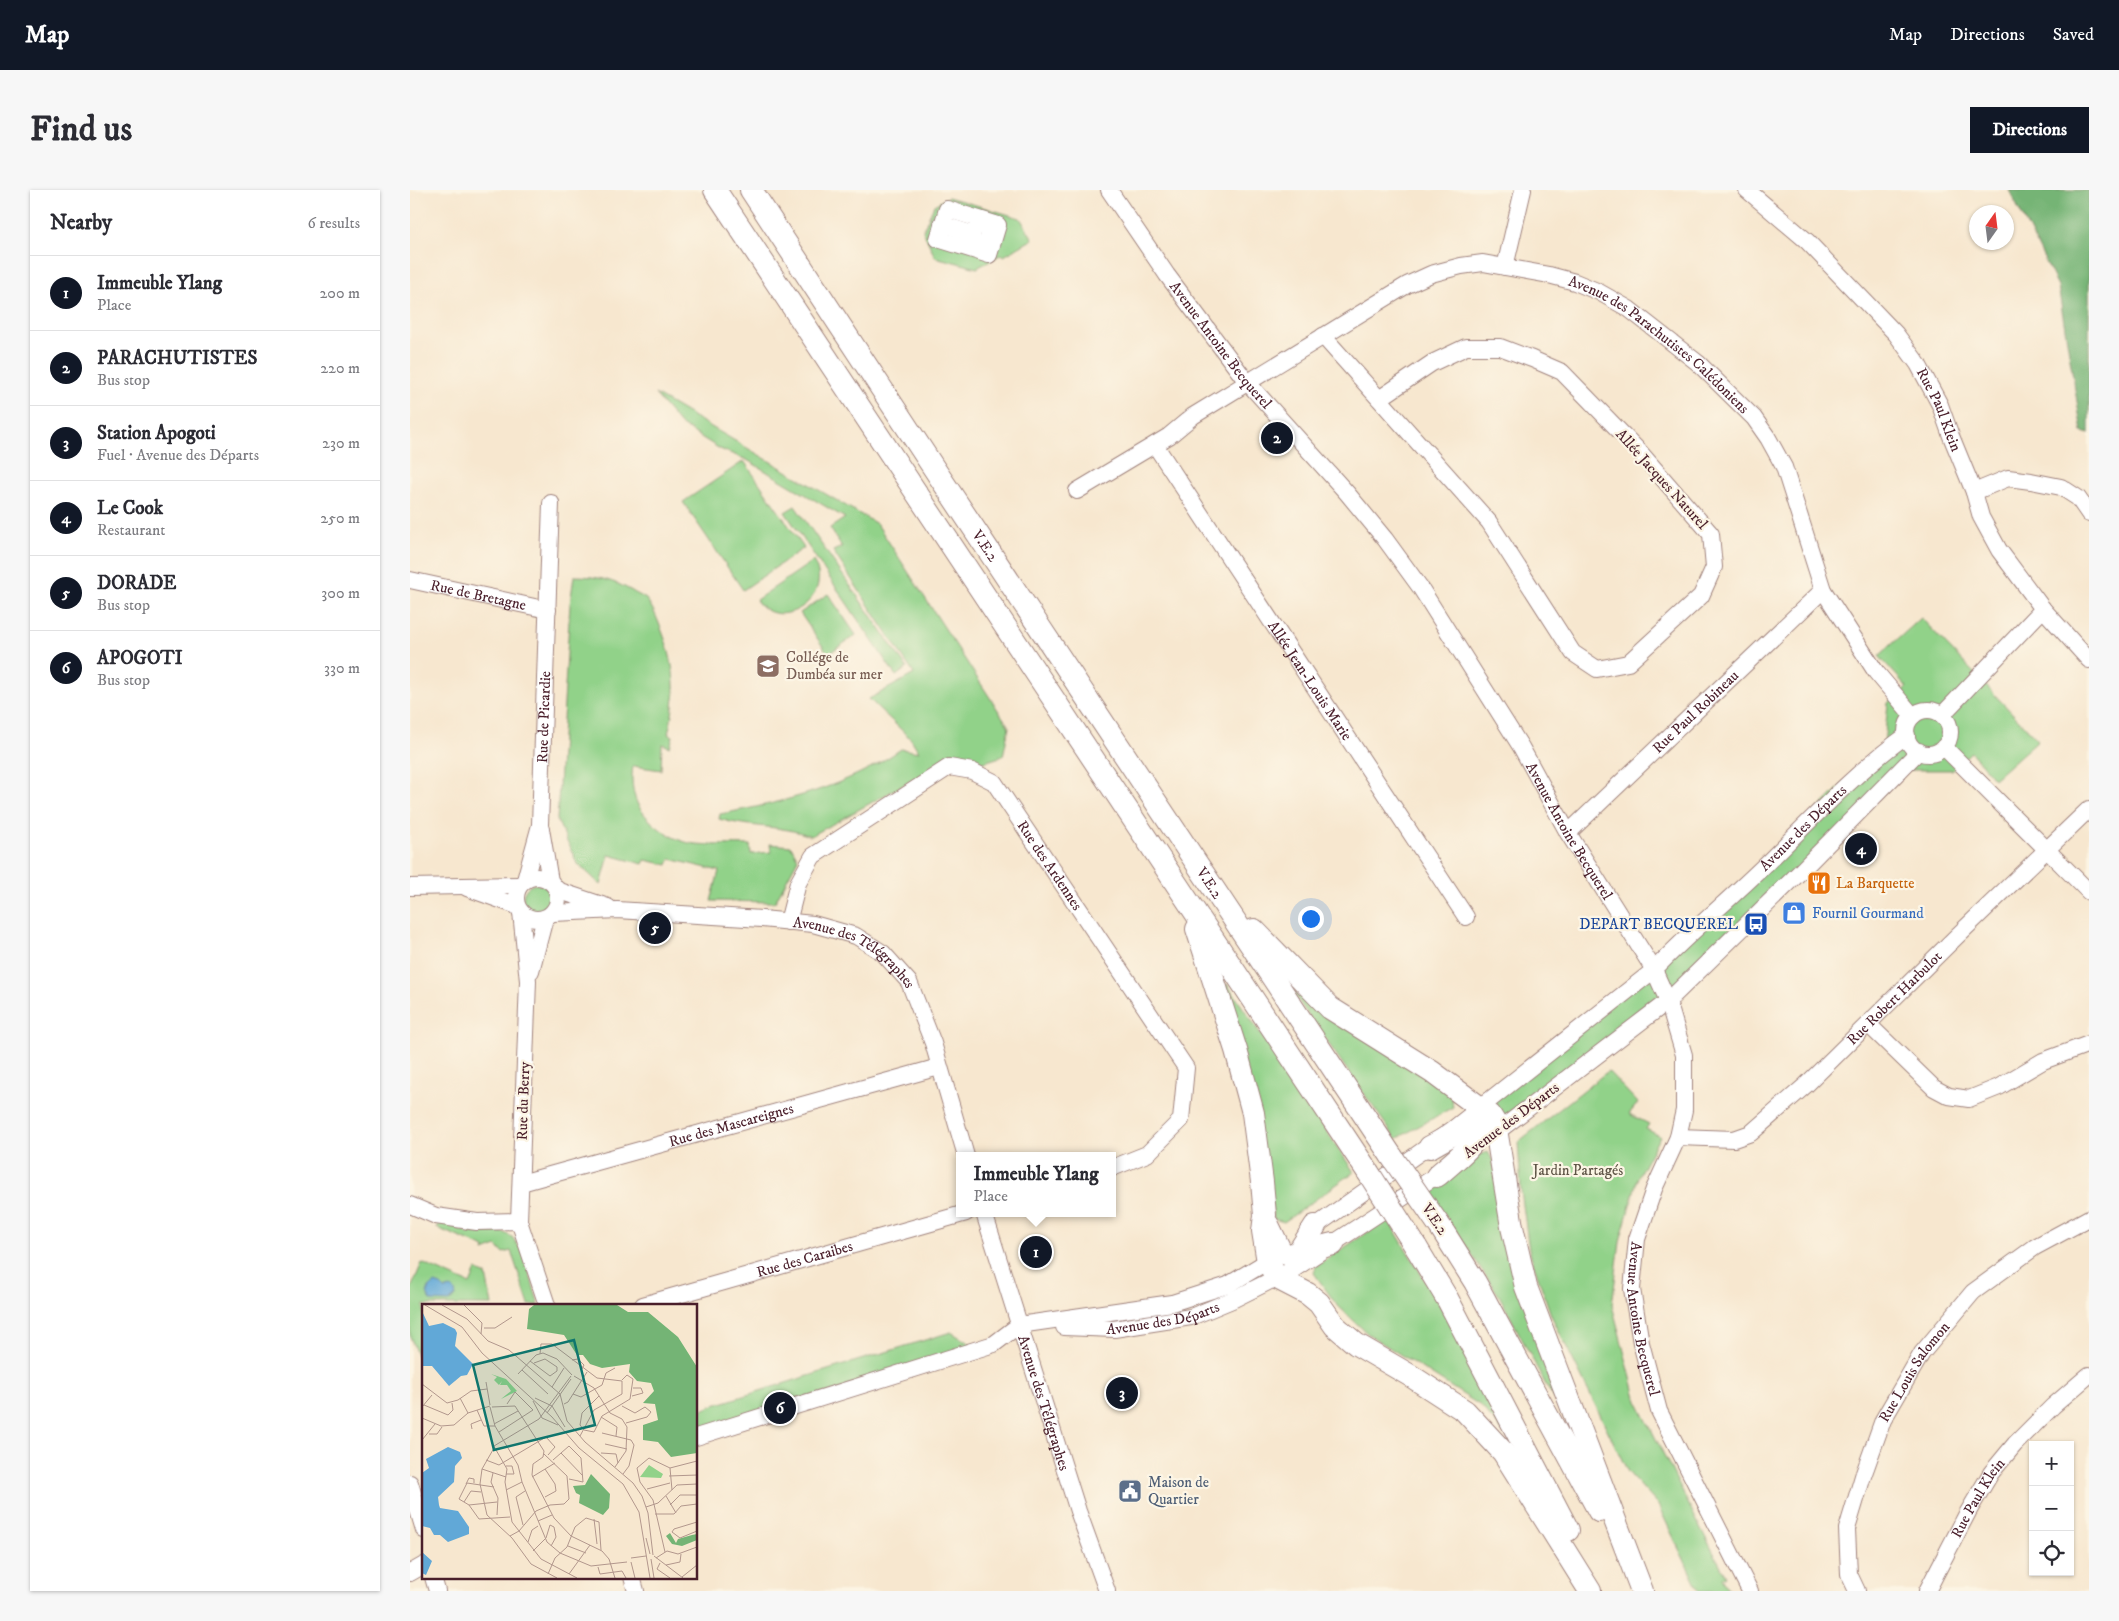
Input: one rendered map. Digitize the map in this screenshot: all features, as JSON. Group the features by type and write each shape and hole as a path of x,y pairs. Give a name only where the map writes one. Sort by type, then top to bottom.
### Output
{"highway":[{"name":"V.E.2","path":"715,190 1416,1247 1448,1300 1599,1591"},
{"name":"V.E.2","path":"751,190 1213,888 1441,1228 1475,1282 1642,1591"},
{"path":"1213,888 1330,1008 1432,1072 1486,1122 1526,1287 1642,1591"},
{"path":"1188,901 1236,1050 1253,1113 1265,1215 1263,1231 1283,1263 1308,1294 1319,1303 1335,1326 1356,1344 1411,1376 1465,1411 1503,1452 1590,1591"},
{"path":"1430,1147 1459,1131 1486,1122"},
{"path":"1436,1176 1470,1145 1486,1122"},
{"path":"1283,1263 1315,1226"},
{"path":"1283,1263 1333,1244"}],"street":[{"name":"Avenue Antoine Becquerel","path":"1109,190 1167,275 1247,382 1347,493 1385,539 1420,587 1521,748 1568,833 1654,970 1668,1001 1684,1055 1684,1110 1678,1137 1654,1189 1637,1239 1632,1289 1641,1343 1659,1411 1750,1591"},
{"path":"1505,267 1523,190"},
{"name":"Rue Paul Klein","path":"1747,190 1807,241 1896,334 1918,364 1940,405 1950,436 1974,492 1981,517 1998,550 2043,609 2089,660"},
{"path":"980,236 952,227 980,236"},
{"name":"Avenue des Parachutistes Calédoniens","path":"1247,382 1407,285 1431,274 1461,266 1483,264 1549,275 1575,282 1599,292 1629,309 1698,363 1754,418 1768,438 1784,468 1823,590 1876,672 1913,716"},
{"name":"Allée Jacques Naturel","path":"1323,336 1379,399 1489,522 1573,653 1598,669 1628,663 1701,596 1714,567 1711,534 1638,450 1562,372 1500,347 1466,347 1432,363 1379,399"},
{"path":"1077,491 1155,445 1193,416 1247,382"},
{"name":"Allée Jean-Louis Marie","path":"1155,445 1466,917"},
{"path":"1974,492 2008,478 2031,481 2061,487 2078,498 2089,514"},
{"name":"Rue de Picardie","path":"523,883 540,825 551,503"},
{"name":"Rue de Bretagne","path":"410,580 548,610"},
{"name":"Rue Paul Robineau","path":"1568,833 1823,590"},
{"path":"1942,715 2043,609"},
{"path":"1924,711 1936,712 1942,715 1950,727 1950,734 1944,747 1932,753 1918,752 1907,735 1907,728 1913,716 1924,711"},
{"name":"Avenue des Départs","path":"1486,1122 1654,970 1675,948 1734,895 1849,782 1886,750 1907,735"},
{"path":"1944,747 2089,892"},
{"name":"Avenue des Départs","path":"1486,1122 1668,1001 1799,873 1918,752"},
{"name":"Rue des Ardennes","path":"788,922 798,882 812,856 949,767 972,771 994,782 1186,1068 1181,1120 1147,1154 1116,1166"},
{"name":"Rue Robert Harbulot","path":"1678,1137 1734,1139 1751,1133 1806,1085 2089,809"},
{"name":"Rue de Picardie","path":"540,825 554,886"},
{"path":"410,887 465,888 523,883 541,877 554,886 558,902 549,916 532,919 519,909 465,888"},
{"path":"519,909 516,899 523,883"},
{"name":"Avenue des Télégraphes","path":"554,886 617,910"},
{"name":"Rue du Berry","path":"519,909 528,980 519,1221"},
{"name":"Avenue des Télégraphes","path":"549,916 617,910 813,924 852,934 883,953 909,982 933,1043 965,1152"},
{"name":"Rue du Berry","path":"528,980 549,916"},
{"path":"1868,1024 1934,1088 1949,1096 1969,1099 1999,1087 2043,1061 2089,1044"},
{"name":"Rue des Mascareignes","path":"521,1183 940,1067"},
{"path":"1315,1226 1430,1147"},
{"path":"1333,1244 1436,1176"},
{"path":"410,1205 436,1216 477,1222 519,1221 547,1304"},
{"name":"Rue des Caraibes","path":"647,1304 956,1216"},
{"name":"Avenue des Télégraphes","path":"985,1217 1087,1540 1107,1591"},
{"name":"Rue Louis Salomon","path":"1857,1591 1849,1574 1847,1529 1883,1420 1922,1353 1973,1292 2035,1247 2089,1218"},
{"name":"Avenue des Départs","path":"698,1436 994,1344 1019,1325 1172,1303 1228,1285 1283,1263"},
{"name":"Rue Paul Klein","path":"1926,1591 1991,1473 2015,1444 2053,1406 2089,1375"},
{"path":"410,1483 422,1522"},
{"path":"410,1573 422,1566"},
{"path":"433,1578 437,1591"},
{"path":"632,1578 636,1591"}],"green space":[{"path":"2009,190 2089,190 2089,434 2082,432 2058,286"},
{"path":"948,197 1020,218 1033,239 1004,256 1002,254 977,268 935,257 923,231 934,205"},
{"path":"655,394 877,524 1009,727 1003,756 978,764 952,758 811,836 800,832 719,819 720,814 791,798 837,783 881,762 901,749 919,752 911,739 869,699 914,674 833,551 842,547 830,528 845,518 747,460 720,449 680,424"},
{"path":"744,461 804,548 743,590 683,502"},
{"path":"795,506 907,668 896,676 785,512"},
{"path":"813,561 818,574 817,587 811,598 802,607 791,612 778,614 766,610 756,600"},
{"path":"574,576 611,581 646,599 657,619 665,640 674,680 673,706 668,734 673,736 670,747 662,744 661,770 633,766 633,789 641,810 654,824 678,840 709,845 750,845 751,854 771,852 770,844 791,846 798,859 775,902 711,901 719,871 670,859 668,865 645,860 643,864 609,855 601,885 577,863 557,820 570,604"},
{"path":"828,594 856,635 828,654 800,613"},
{"path":"1921,618 2038,740 1994,779 1971,752 1952,770 1908,770 1738,933 1497,1132 1480,1107 1654,970 1884,744 1888,703 1907,687 1879,656"},
{"path":"537,884 547,888 551,898 547,908 537,912 527,908 523,898 527,888"},
{"path":"1227,984 1354,1172 1284,1222 1274,1219 1224,989"},
{"path":"1292,992 1300,993 1439,1081 1452,1100 1453,1107 1396,1139"},
{"name":"Jardin Partagés","path":"1608,1071 1638,1103 1629,1114 1649,1124 1646,1129 1660,1136 1638,1177 1620,1241 1612,1305 1637,1401 1726,1576 1722,1578 1729,1591 1699,1591 1658,1505 1628,1472 1551,1315 1529,1250 1521,1190 1518,1142"},
{"path":"1488,1152 1492,1159 1570,1420 1548,1389 1500,1297 1429,1191 1478,1155"},
{"path":"1388,1219 1473,1360 1512,1442 1481,1406 1368,1334 1336,1304 1314,1273 1316,1266"},
{"path":"440,1220 469,1233 503,1232 512,1237 523,1252 539,1304 529,1304 511,1251 503,1253 497,1246 484,1251 485,1248 437,1228"},
{"path":"422,1263 470,1284 476,1270 486,1275 492,1304 422,1304 422,1367 410,1336 410,1291"},
{"path":"951,1332 979,1349 698,1436 698,1412 711,1406"}],"water":[{"path":"435,1283 445,1289 451,1288 455,1291 456,1296 449,1302 430,1301 427,1293 429,1287"}],"place":[{"name":"PARACHUTISTES","path":"1277,438"},
{"name":"Collége de Dumbéa sur mer","path":"768,666"},
{"name":"Le Cook","path":"1861,849"},
{"name":"La Barquette","path":"1819,883"},
{"name":"Fournil Gourmand","path":"1794,913"},
{"name":"DEPART BECQUEREL","path":"1756,924"},
{"name":"DORADE","path":"655,928"},
{"name":"Immeuble Ylang","path":"1036,1252"},
{"name":"Station Apogoti","path":"1122,1393"},
{"name":"APOGOTI","path":"780,1408"},
{"name":"Maison de Quartier","path":"1130,1491"}]}
